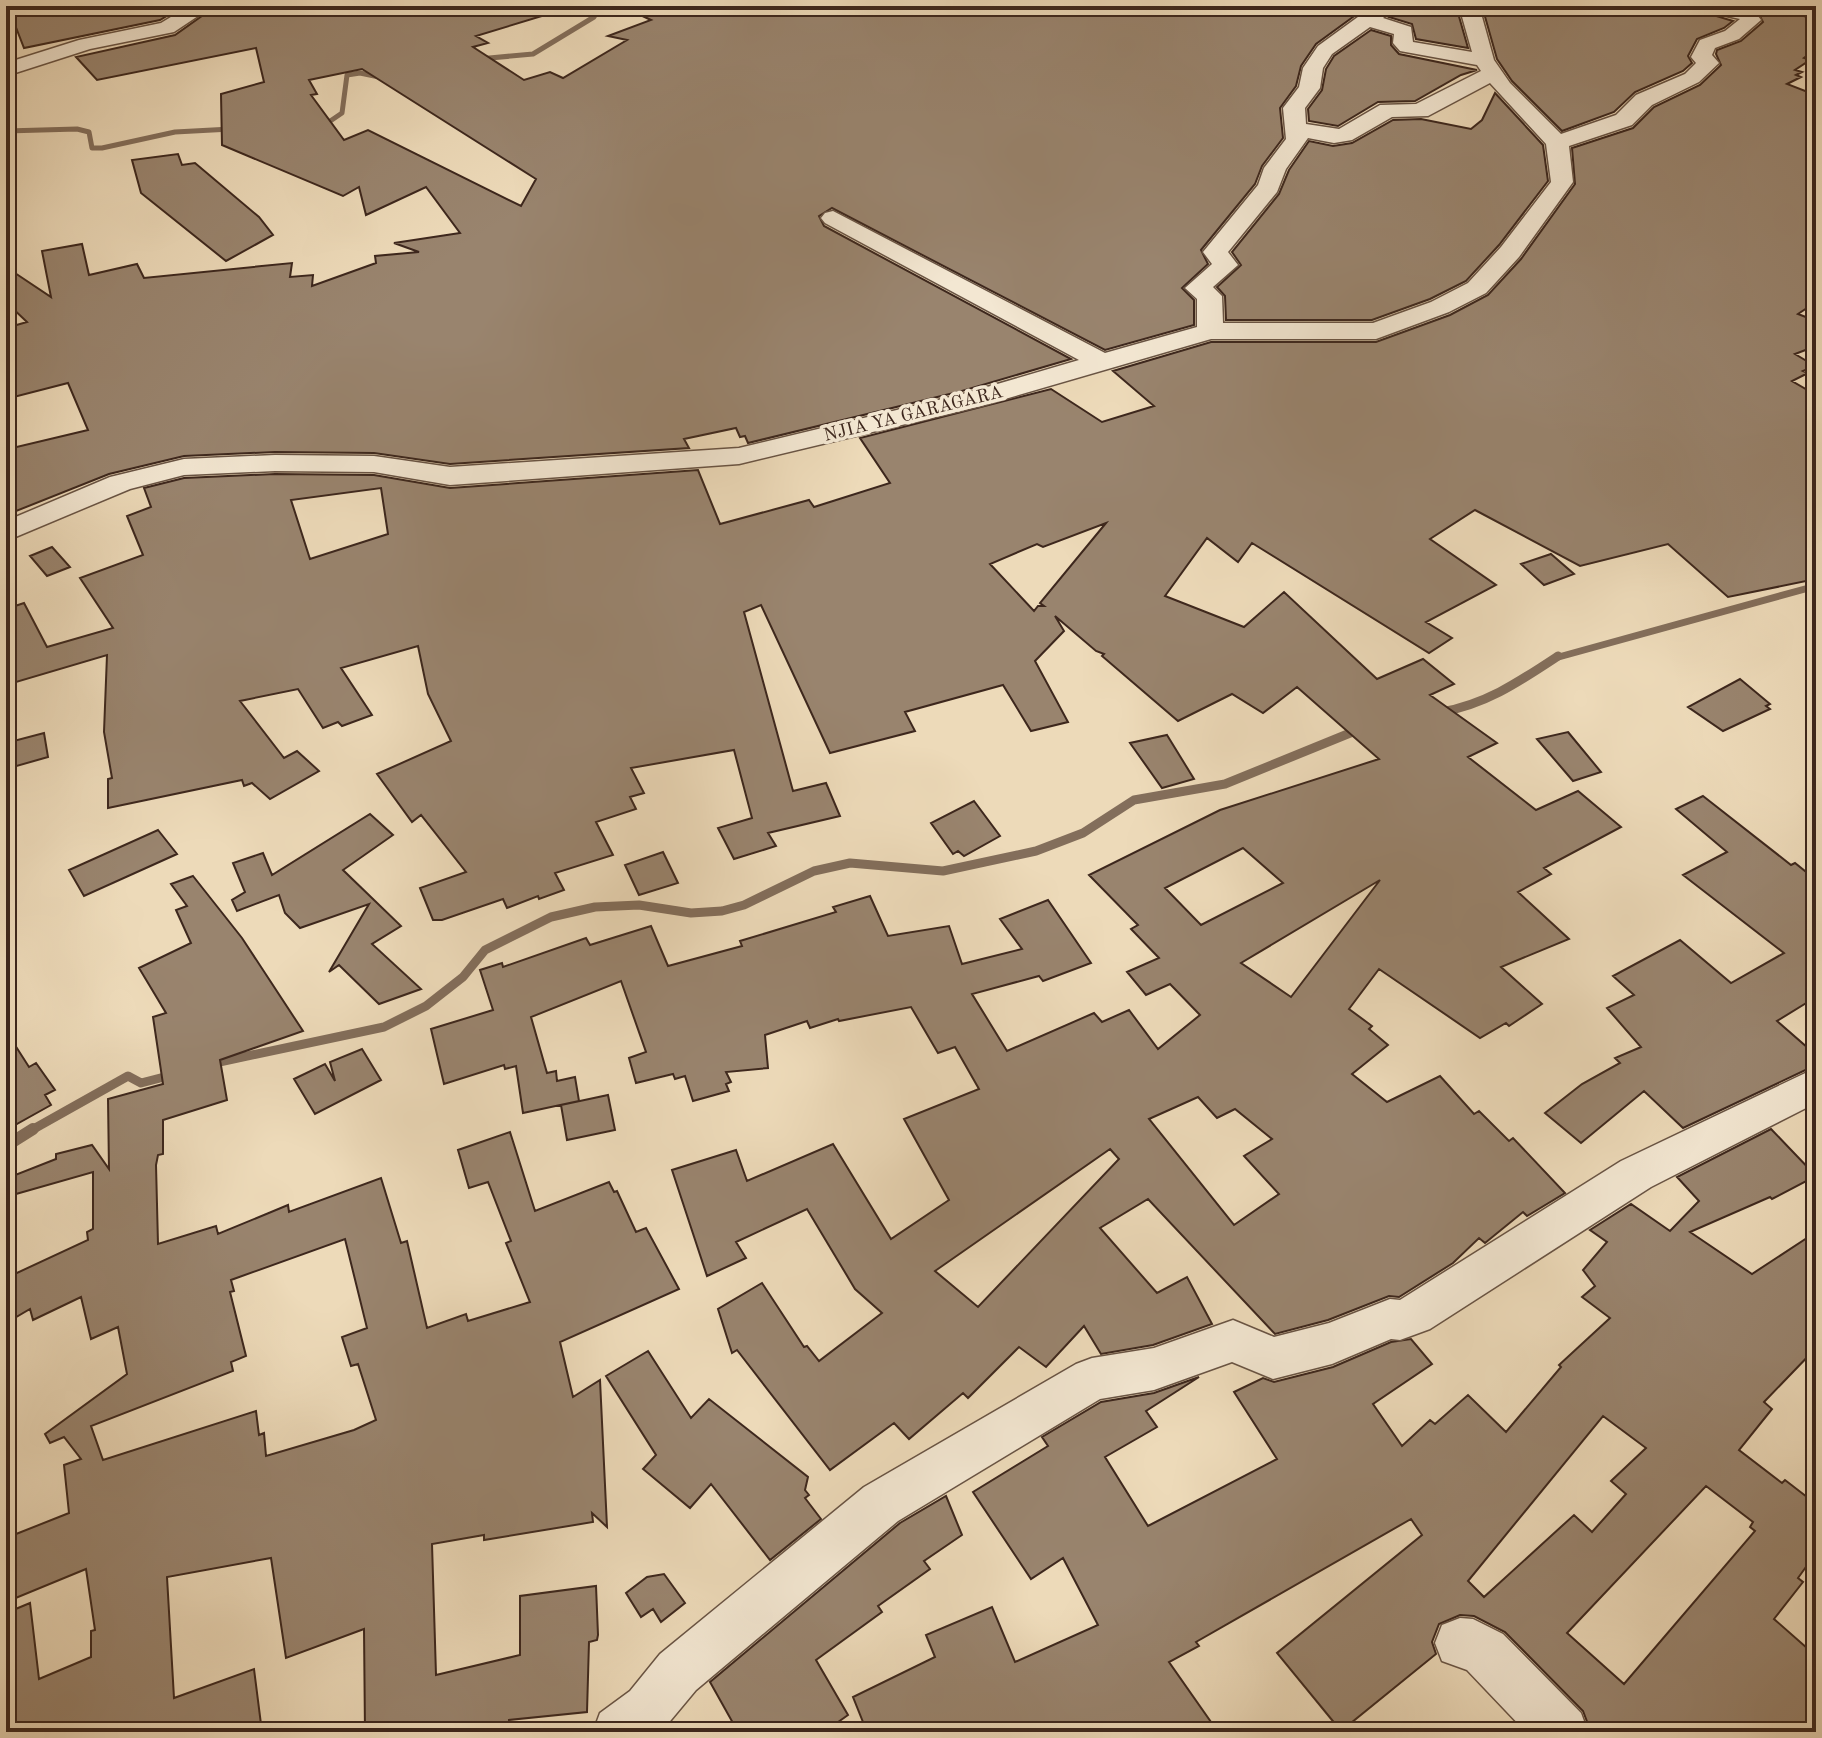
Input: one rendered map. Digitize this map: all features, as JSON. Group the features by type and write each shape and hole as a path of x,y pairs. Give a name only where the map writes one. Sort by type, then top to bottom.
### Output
{"street":[{"path":"6,70 86,44 167,28 203,6"},
{"path":"1469,6 1488,66 1557,143 1619,123 1644,100 1692,78 1709,63 1701,57 1707,44 1732,35 1751,20 1747,15 1725,10"},
{"path":"1210,331 1209,296 1199,290 1198,285 1226,265 1215,252 1269,187 1275,168 1297,139 1294,108 1309,88 1313,68 1325,50 1376,13 1404,31 1403,43 1407,47 1488,66"},
{"path":"1296,129 1344,135 1388,110 1420,111 1488,66"},
{"name":"NJIA YA GARAGARA","path":"6,532 120,483 184,467 275,463 374,464 450,476 739,456 971,400 1210,331 1376,331 1440,307 1477,288 1510,252 1562,182 1557,143"},
{"path":"833,218 1100,361"},
{"path":"619,1732 648,1709 678,1672 881,1504 1092,1379 1154,1369 1233,1341 1273,1358 1332,1343 1390,1319 1400,1320 1414,1315 1636,1174 1816,1084"},
{"path":"1460,1643 1473,1644 1485,1652 1562,1732"}],"building":[{"path":"31,6 183,6 160,20 24,48 10,12"},
{"path":"216,6 554,6 555,12 476,36 488,43 473,47 524,80 550,72 563,78 627,40 608,36 651,20 621,6 1368,6 1316,44 1301,66 1296,86 1280,108 1283,138 1262,166 1255,184 1201,250 1208,264 1182,288 1194,300 1194,325 1105,350 832,208 819,216 824,226 1071,359 962,391 748,443 745,436 740,437 736,428 684,439 689,448 450,464 374,453 275,452 184,456 109,474 6,515 8,449 88,430 68,383 6,399 6,328 27,322 6,302 6,267 51,297 42,251 82,244 89,275 137,264 144,278 292,263 290,277 313,275 312,286 376,263 375,256 419,252 394,243 460,233 426,187 366,215 359,187 343,196 222,145 221,94 264,82 256,48 97,80 76,57 175,35","holes":["362,69 536,179 521,206 368,130 344,140 311,95 317,94 309,80"]},
{"path":"1399,6 1456,6 1468,48 1416,39 1412,24 1389,17"},
{"path":"1482,6 1714,6 1712,10 1716,16 1733,21 1697,39 1688,56 1692,63 1683,71 1635,92 1614,112 1562,131 1512,81 1497,59"},
{"path":"1740,6 1774,6 1816,20 1816,49 1804,58 1810,60 1795,70 1802,72 1796,75 1801,77 1787,84 1813,94 1807,98 1816,101 1816,302 1798,314 1816,321 1816,346 1795,354 1815,366 1792,381 1816,395 1816,579 1728,597 1668,544 1580,566 1475,510 1430,539 1496,585 1426,622 1452,638 1429,653 1252,543 1238,562 1207,538 1165,596 1244,627 1284,592 1377,679 1423,659 1454,684 1430,695 1497,743 1468,757 1536,810 1578,791 1621,827 1544,868 1551,874 1518,892 1569,939 1501,967 1542,1004 1509,1026 1506,1023 1480,1038 1379,969 1349,1009 1372,1026 1369,1029 1388,1045 1352,1074 1387,1102 1440,1076 1474,1114 1479,1111 1509,1141 1513,1138 1565,1193 1527,1216 1523,1212 1485,1243 1479,1238 1453,1263 1399,1297 1389,1296 1328,1320 1275,1334 1148,1199 1100,1228 1157,1293 1187,1277 1212,1324 1153,1345 1101,1354 1084,1326 1046,1367 1019,1347 968,1398 963,1393 909,1439 894,1423 830,1470 737,1350 732,1353 718,1309 762,1283 804,1347 807,1346 819,1361 882,1313 855,1289 807,1209 736,1242 746,1258 707,1276 672,1170 736,1150 747,1181 833,1144 891,1239 949,1200 904,1119 979,1089 955,1047 938,1053 911,1007 838,1019 810,1028 807,1021 765,1035 768,1068 726,1072 731,1082 726,1084 729,1091 693,1101 685,1076 675,1079 673,1074 636,1083 629,1058 646,1052 621,981 531,1017 547,1073 556,1071 557,1081 575,1077 579,1101 523,1113 516,1066 505,1069 504,1065 444,1084 431,1029 493,1010 480,970 502,963 503,967 586,938 590,945 651,926 668,966 742,946 740,941 836,912 833,907 870,896 888,936 949,926 962,964 1022,949 1000,919 1048,900 1091,963 1043,981 1039,976 972,994 1007,1051 1094,1013 1102,1022 1129,1010 1158,1049 1200,1015 1170,984 1146,995 1127,972 1159,958 1131,929 1138,925 1089,875 1220,810 1379,759 1297,687 1263,713 1232,694 1178,721 1102,656 1104,654 1096,651 1055,616 1064,631 1035,661 1068,722 1031,731 1003,685 905,712 915,731 830,753 761,605 744,612 793,791 826,783 840,816 768,833 776,846 734,859 718,828 752,818 734,750 631,768 644,793 630,797 636,809 596,822 613,855 555,873 564,890 507,908 503,899 442,920 433,920 420,888 466,872 421,815 412,822 377,774 451,741 428,694 418,646 341,668 372,715 342,726 338,722 323,728 298,689 240,701 284,758 297,751 319,771 270,799 252,783 244,786 242,780 108,808 108,779 112,778 104,732 107,655 6,685 6,609 24,603 47,647 113,628 80,578 143,555 127,516 151,507 144,488 184,478 275,474 374,475 450,488 698,470 720,524 809,500 814,507 890,483 860,438 1051,389 1102,422 1154,406 1113,371 1211,342 1376,342 1450,315 1488,295 1521,259 1575,184 1572,148 1633,128 1654,107 1700,85 1721,65 1717,50 1741,41 1763,22 1756,9","holes":["381,488 388,534 310,559 291,500","1106,523 1040,603 1044,606 1038,606 1034,611 990,564 1037,544 1043,547","1243,848 1283,883 1201,925 1165,888","1380,880 1291,997 1241,963","1198,1097 1217,1118 1235,1109 1272,1139 1244,1156 1279,1194 1234,1225 1149,1119","1110,1149 1119,1159 978,1307 935,1271"]},
{"path":"1371,30 1391,36 1391,45 1399,54 1477,70 1461,75 1415,101 1378,102 1338,126 1309,121 1308,109 1322,90 1326,69 1334,56"},
{"path":"1495,93 1543,145 1548,181 1499,245 1466,281 1430,299 1372,320 1226,320 1225,296 1217,287 1241,265 1232,252 1279,194 1289,170 1309,141 1333,146 1352,143 1393,120 1421,119 1471,129 1482,120"},
{"path":"178,154 182,165 195,163 259,217 273,235 226,261 141,193 132,160"},
{"path":"52,547 70,567 47,576 30,556"},
{"path":"1551,554 1574,574 1544,585 1521,564"},
{"path":"1740,679 1770,704 1766,706 1770,709 1723,731 1688,707"},
{"path":"1568,732 1601,772 1573,781 1537,739"},
{"path":"44,733 48,757 6,769 6,743"},
{"path":"1167,735 1194,779 1162,788 1130,743"},
{"path":"1703,796 1791,865 1795,863 1816,880 1816,997 1777,1021 1816,1055 1816,1065 1683,1128 1644,1091 1581,1143 1545,1113 1582,1084 1620,1063 1615,1058 1641,1047 1607,1008 1634,995 1613,976 1680,940 1731,983 1784,953 1683,875 1727,852 1676,809"},
{"path":"974,801 1000,836 964,856 958,851 953,854 931,823"},
{"path":"370,814 393,835 343,870 401,926 372,944 421,989 379,1004 339,965 329,972 369,904 300,928 285,913 279,895 237,911 232,900 245,892 233,863 263,853 272,875"},
{"path":"158,830 177,854 84,896 69,870"},
{"path":"663,852 678,883 639,895 625,865"},
{"path":"193,876 242,938 303,1031 220,1060 227,1100 163,1120 163,1154 158,1155 156,1165 158,1244 216,1226 218,1234 288,1205 289,1212 381,1178 401,1243 407,1241 427,1328 466,1314 468,1321 530,1302 506,1243 511,1241 488,1182 469,1188 458,1150 510,1132 535,1211 609,1182 614,1192 617,1191 636,1232 646,1228 679,1289 560,1342 573,1397 600,1380 607,1527 592,1513 593,1522 484,1540 484,1535 432,1544 436,1675 520,1655 520,1596 596,1586 598,1635 597,1640 589,1642 587,1712 509,1720 510,1732 365,1732 364,1629 286,1658 271,1558 167,1577 174,1698 254,1669 262,1732 6,1732 6,1613 30,1603 39,1679 91,1657 91,1631 95,1630 86,1569 6,1602 6,1578 11,1576 6,1538 69,1513 64,1465 81,1459 64,1437 50,1443 45,1434 127,1374 118,1327 91,1339 81,1297 33,1320 30,1309 6,1323 6,1278 88,1240 87,1232 93,1229 93,1172 16,1194 10,1177 56,1159 56,1154 92,1145 109,1169 108,1099 163,1084 153,1017 166,1013 139,968 191,943 176,910 187,906 171,884","holes":["345,1239 367,1328 342,1337 351,1366 358,1364 376,1420 354,1430 266,1456 264,1433 259,1435 256,1411 103,1460 91,1426 233,1371 231,1362 246,1356 230,1292 234,1291 231,1280"]},
{"path":"6,1031 29,1067 36,1063 55,1090 45,1095 51,1105 6,1130"},
{"path":"362,1049 381,1080 315,1114 294,1079 325,1064 335,1081 330,1062"},
{"path":"608,1095 615,1130 567,1140 561,1105"},
{"path":"1771,1129 1816,1176 1772,1199 1770,1197 1690,1232 1752,1274 1816,1232 1816,1348 1764,1402 1772,1409 1739,1450 1816,1504 1816,1553 1798,1578 1803,1582 1774,1619 1816,1656 1816,1732 1591,1732 1583,1711 1505,1632 1474,1616 1460,1615 1439,1624 1432,1642 1436,1654 1341,1731 1277,1653 1422,1535 1411,1519 1196,1642 1199,1646 1169,1662 1218,1732 867,1732 853,1697 935,1657 926,1635 992,1607 1015,1662 1098,1625 1063,1558 1031,1579 973,1492 1048,1446 1042,1437 1101,1402 1154,1393 1199,1377 1146,1411 1157,1427 1105,1457 1148,1526 1277,1459 1234,1392 1263,1378 1274,1382 1333,1367 1391,1342 1411,1339 1432,1364 1373,1404 1402,1446 1430,1420 1435,1424 1468,1395 1506,1432 1561,1367 1559,1365 1610,1318 1582,1297 1595,1286 1583,1270 1607,1242 1590,1230 1631,1204 1670,1231 1699,1201 1677,1177","holes":["1603,1416 1646,1448 1611,1481 1626,1494 1592,1532 1574,1515 1484,1597 1468,1581","1706,1486 1753,1522 1750,1527 1755,1531 1624,1684 1567,1633"]},
{"path":"648,1351 691,1418 709,1399 808,1477 805,1490 809,1495 805,1498 821,1519 770,1560 711,1484 690,1508 643,1469 656,1455 606,1376"},
{"path":"946,1496 962,1535 924,1561 930,1569 878,1606 882,1612 816,1660 848,1715 824,1732 738,1732 710,1682 900,1523"},
{"path":"664,1574 685,1603 661,1622 653,1609 641,1617 626,1593 647,1577"}],"waterway":[{"path":"479,59 533,54 594,17 601,6"},
{"path":"320,128 342,113 347,75 360,73 384,78"},
{"path":"6,131 77,129 89,132 92,148 102,148 175,132 231,129"},
{"path":"1555,658 1816,586"},
{"path":"1441,712 1488,697 1558,656"},
{"path":"210,1064 384,1027 426,1006 463,977 485,950 551,917 595,907 639,905 691,913 722,911 744,905 814,871 850,863 943,871 1036,851 1083,833 1134,800 1225,784 1360,729"},
{"path":"30,1131 128,1076 141,1083 172,1075"},
{"path":"6,1146 33,1129"}]}
